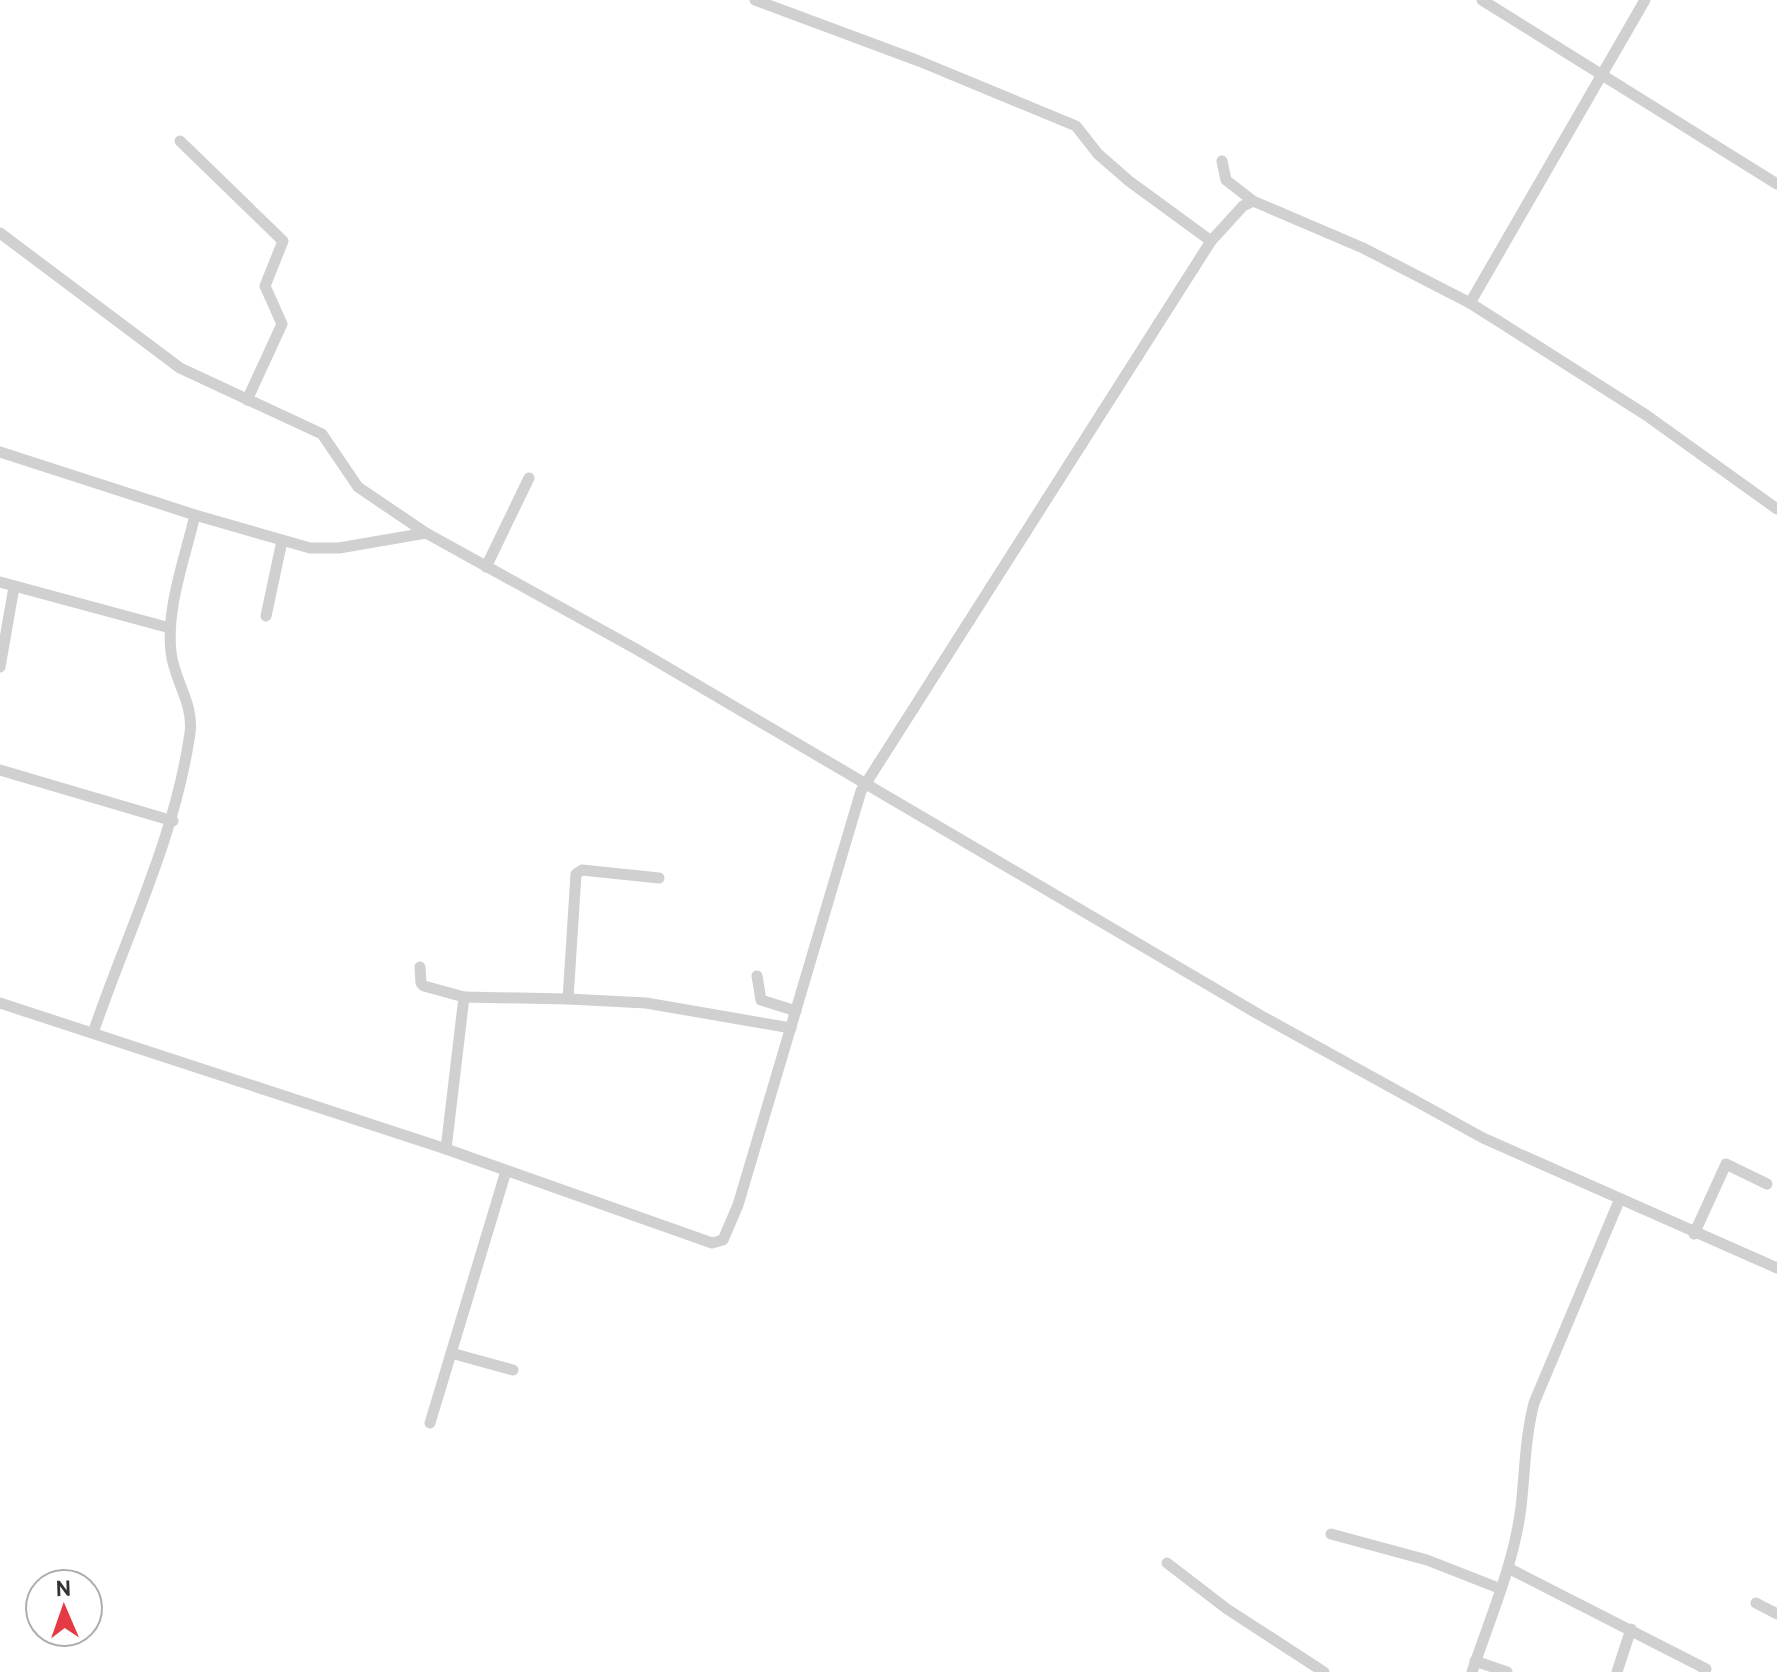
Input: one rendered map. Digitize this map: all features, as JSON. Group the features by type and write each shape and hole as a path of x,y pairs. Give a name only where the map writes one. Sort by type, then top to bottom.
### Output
{"street":[{"path":"755,0 919,61 1076,126 1098,154 1129,181 1211,241"},
{"path":"1482,0 1777,184"},
{"path":"1470,303 1645,0"},
{"path":"180,141 284,244 265,286 282,324 247,400"},
{"path":"1222,161 1226,180 1253,201 1363,248 1470,303 1646,415 1777,509"},
{"path":"0,1003 446,1149 712,1243 720,1242 738,1205 865,783 1211,241 1243,206 1253,201"},
{"path":"0,233 104,315 180,368 322,434 358,487 426,533 865,783 1271,1021 1483,1138 1619,1201 1777,1268"},
{"path":"0,452 195,515 282,541 323,549 426,533"},
{"path":"486,567 529,478"},
{"path":"93,1033 121,949 173,821 182,783 190,713 173,667 170,628 195,515"},
{"path":"266,616 282,541"},
{"path":"0,582 170,628"},
{"path":"0,667 14,587"},
{"path":"0,770 173,821"},
{"path":"568,999 576,874 582,870 659,878"},
{"path":"420,967 424,986 464,997 646,1003 791,1028"},
{"path":"757,976 761,1000 796,1011"},
{"path":"446,1149 464,997"},
{"path":"1694,1234 1726,1164 1767,1184"},
{"path":"430,1423 506,1171"},
{"path":"1507,1672 1474,1667 1508,1568 1521,1507 1526,1436 1534,1403 1619,1201"},
{"path":"451,1353 513,1370"},
{"path":"1331,1534 1427,1560 1501,1589"},
{"path":"1167,1563 1227,1609 1324,1672"},
{"path":"1508,1568 1707,1671"},
{"path":"1756,1603 1777,1614"},
{"path":"1617,1672 1631,1629"}]}
